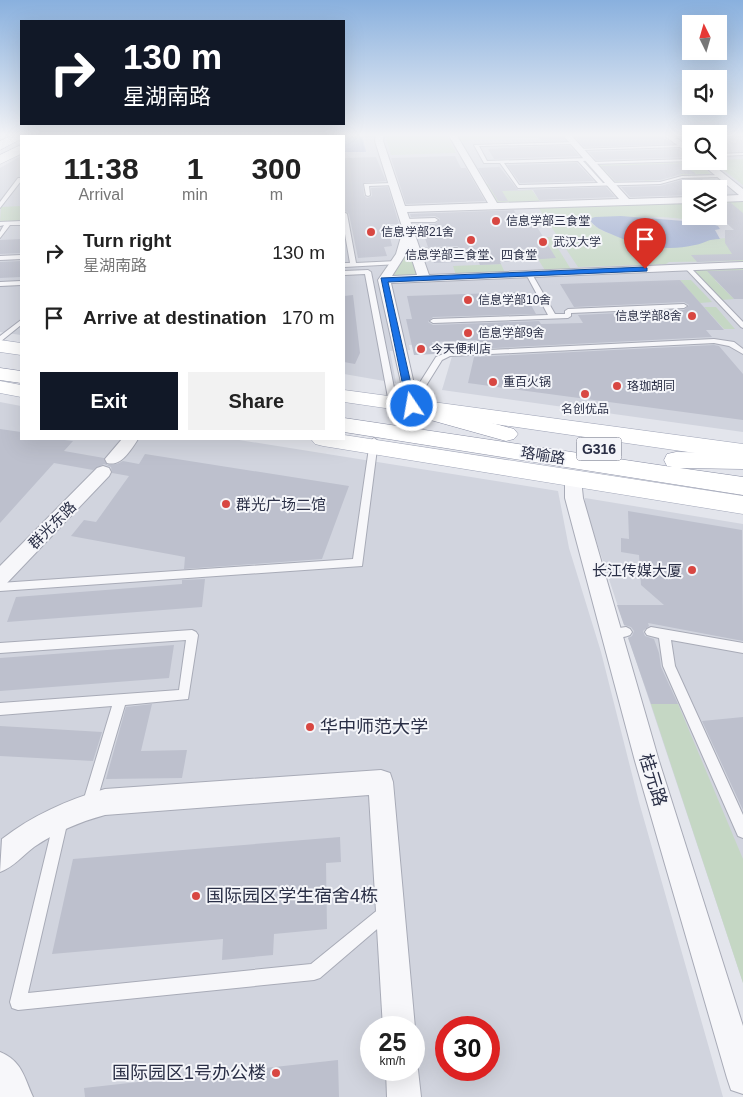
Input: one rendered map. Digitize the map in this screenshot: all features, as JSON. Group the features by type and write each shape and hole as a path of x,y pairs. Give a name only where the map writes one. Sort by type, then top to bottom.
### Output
{"main road":[{"path":"0,346 20,349"},
{"path":"0,363 20,366"},
{"path":"0,374 20,377"},
{"path":"0,387 20,391"},
{"path":"345,396 743,452"},
{"path":"404,404 522,439"},
{"name":"珞喻路","path":"345,413 743,470"},
{"name":"珞喻路","path":"345,425 743,486"},
{"path":"345,439 572,479 743,505"},
{"path":"336,440 374,443 477,444"},
{"path":"676,460 743,461"}],"street":[{"path":"393,185 424,278"},
{"path":"484,185 494,206"},
{"path":"607,185 626,202"},
{"path":"732,185 743,194"},
{"path":"727,199 743,198"},
{"path":"401,209 682,200"},
{"path":"404,404 384,280 397,263 404,246 407,226"},
{"path":"384,280 743,266"},
{"name":"群光东路","path":"0,578 108,466 129,440"},
{"name":"桂元路","path":"572,479 574,498 618,633 647,761 743,1078"},
{"path":"0,859 27,836 62,817 89,806 118,800 381,782 398,1016"},
{"path":"0,1068 10,1082 16,1097"},
{"path":"403,1081 404,1097"}],"lane":[{"path":"0,206 15,185"},
{"path":"366,185 368,195"},
{"path":"517,185 518,187 571,185"},
{"path":"407,226 435,220"},
{"path":"0,224 20,223"},
{"path":"0,236 8,224"},
{"path":"345,225 347,246 354,265"},
{"path":"415,251 457,250"},
{"path":"0,258 20,257"},
{"path":"345,265 397,263"},
{"path":"688,268 743,326"},
{"path":"345,273 368,272 404,404"},
{"path":"530,274 552,316"},
{"path":"0,284 20,283"},
{"path":"433,321 568,316 568,311 684,306"},
{"path":"0,340 20,323"},
{"path":"404,404 439,359 448,354 714,341 731,344 743,352"},
{"path":"0,587 358,563 374,443"},
{"path":"743,648 658,633 669,666 743,831"},
{"path":"0,648 192,635 184,695 0,709"},
{"path":"89,806 120,700"},
{"path":"62,817 18,1002 314,972 390,908"}],"shaded area":[{"path":"0,185 20,185 20,335 0,332"},
{"name":"武汉大学","path":"345,185 682,185 682,225 727,225 727,185 743,185 743,432 442,390 456,343 409,345 410,350 390,351 396,383 345,374"},
{"name":"华中师范大学","path":"0,402 20,406 20,440 239,440 558,491 569,548 601,652 639,802 723,1097 0,1097"},
{"path":"585,498 743,524 743,983 585,507"}],"green space":[{"path":"485,185 496,185 500,191 532,190 541,203 495,204"},
{"path":"743,200 743,215 727,216 727,201"},
{"path":"682,202 682,219 620,217 589,219 592,224 603,231 647,247 690,246 706,239 732,238 743,255 743,261 669,262 666,264 578,267 538,207"},
{"path":"20,206 20,222 0,223 1,207"},
{"path":"551,237 572,271 546,272 538,259 553,254 548,245 528,245 515,238"},
{"path":"401,246 409,246 418,276 381,277 381,274"},
{"path":"501,264 505,273 456,275 453,266"},
{"path":"743,268 743,279 715,280 734,299 722,300 694,270"},
{"path":"680,280 691,280 712,302 700,303"},
{"path":"704,307 716,307 735,329 724,329"},
{"path":"651,704 678,704 743,859 743,983"}],"water":[{"path":"621,216 682,221 682,225 715,225 720,229 715,230 720,239 684,247 652,247 631,242 605,232 589,219"}],"building":[{"path":"345,185 363,185 364,195 367,198 372,196 371,188 388,187 399,224 387,224 392,246 384,247 387,256 358,258 349,214 345,211"},
{"path":"400,185 476,185 485,201 406,204"},
{"path":"488,185 514,185 518,190 606,187 615,197 539,200 533,190 502,191 508,201 498,201"},
{"path":"682,185 682,195 630,197 621,187"},
{"path":"727,203 731,203 743,213 743,260 697,262 691,255 732,254 725,243 725,230 734,230 727,223"},
{"name":"信息学部三食堂、四食堂","path":"514,210 517,217 531,217 556,258 480,265 478,261 434,263 430,254 457,254 462,249 457,246 428,247 420,224 435,224 440,219 435,216 411,217 410,214"},
{"path":"20,239 20,253 0,254 0,240"},
{"path":"20,261 20,277 0,278 0,262"},
{"path":"743,270 743,299 734,299 707,271"},
{"path":"680,280 724,330 706,330 712,337 476,349 477,340 432,342 435,354 414,355 406,319 412,319 407,296 524,292 536,314 433,317 428,322 433,325 539,321 541,324 583,323 578,315 684,310 689,305 684,302 574,307 560,284"},
{"path":"353,295 360,353 355,364 345,362 345,296"},
{"name":"珞珈胡同","path":"719,346 743,374 743,420 468,383 474,357"},
{"name":"群光广场二馆","path":"0,429 20,432 20,440 73,441 64,451 104,458 107,465 123,461 139,464 145,454 349,486 322,559 184,569 185,557 71,536 84,520 96,522 129,476 112,473 111,467 104,464 93,470 54,463 0,523"},
{"name":"长江传媒大厦","path":"628,511 742,530 743,641 648,623 649,626 643,631 645,636 654,639 661,667 678,704 651,704 628,638 632,636 634,631 631,627 624,625 617,605 664,605 641,585 639,555 621,552 621,538 629,539"},
{"path":"205,579 202,607 7,622 16,597 182,584 182,580"},
{"path":"174,645 169,678 0,691 0,658"},
{"path":"152,704 141,751 187,750 182,778 106,779 126,707"},
{"path":"743,717 743,810 702,721"},
{"path":"0,726 102,732 93,761 0,756"},
{"name":"国际园区学生宿舍4栋","path":"340,837 341,862 326,863 327,929 274,934 273,955 222,960 223,939 52,954 73,859"},
{"name":"国际园区1号办公楼","path":"338,1060 339,1097 85,1097 84,1088"}],"place":[{"name":"信息学部三食堂","path":"496,221"},
{"name":"信息学部21舍","path":"371,232"},
{"name":"信息学部三食堂、四食堂","path":"471,240"},
{"name":"武汉大学","path":"543,242"},
{"name":"信息学部10舍","path":"468,300"},
{"name":"信息学部8舍","path":"692,316"},
{"name":"信息学部9舍","path":"468,333"},
{"name":"今天便利店","path":"421,349"},
{"name":"重百火锅","path":"493,382"},
{"name":"珞珈胡同","path":"617,386"},
{"name":"名创优品","path":"585,394"},
{"name":"群光广场二馆","path":"226,504"},
{"name":"长江传媒大厦","path":"692,570"},
{"name":"华中师范大学","path":"310,727"},
{"name":"国际园区学生宿舍4栋","path":"196,896"},
{"name":"国际园区1号办公楼","path":"276,1073"}],"route":[{"path":"412,406 384,280 645,269"}]}
